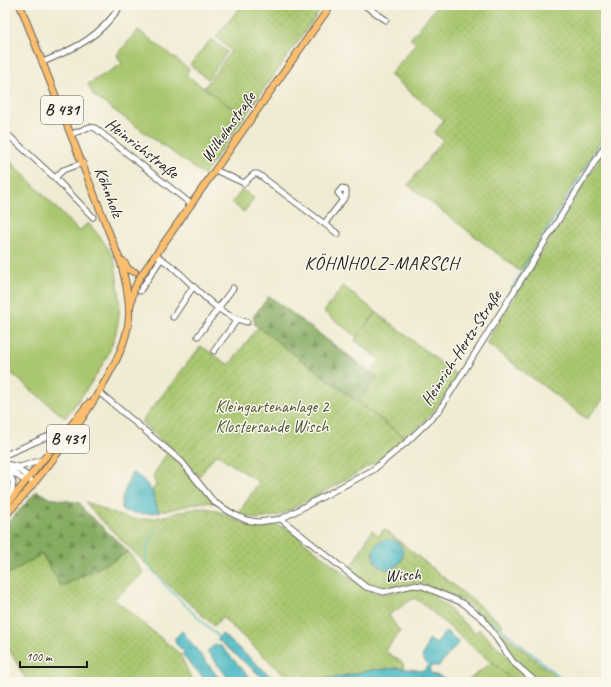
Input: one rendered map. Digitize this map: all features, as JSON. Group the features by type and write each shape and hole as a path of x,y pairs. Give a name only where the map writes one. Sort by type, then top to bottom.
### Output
{"main road":[{"name":"Köhnholz","path":"20,5 117,250 125,278 129,316 119,355 99,392"},
{"name":"Wilhelmstraße","path":"129,316 134,289 140,277 149,265 158,257 191,204 331,5"},
{"path":"117,250 129,270 135,272"},
{"name":"Wilhelmstraße","path":"125,278 149,265"},
{"path":"125,278 134,280 140,277"},
{"name":"B 431","path":"5,507 99,392"},
{"name":"B 431","path":"5,516 34,484 78,426 99,392"}],"street":[{"path":"43,62 72,49 96,35 110,20 120,5"},
{"path":"364,5 386,20"},
{"name":"Heinrichstraße","path":"72,134 89,127 95,128 191,204"},
{"path":"5,132 55,178 93,217"},
{"name":"Heinrich-Hertz-Straße","path":"99,392 182,462 214,502 246,520 264,522 281,519 373,470 408,441 439,411 606,144"},
{"path":"55,178 63,170 83,163"},
{"path":"215,170 244,184 254,174 258,174 338,234"},
{"path":"325,223 343,199"},
{"path":"140,292 158,257 176,269 193,288 218,307 238,320 247,322"},
{"path":"173,317 193,288"},
{"path":"198,336 233,288"},
{"path":"214,350 238,320"},
{"path":"5,455 51,435"},
{"path":"8,466 28,466 45,458"},
{"path":"8,466 25,474 28,480 34,484"},
{"path":"8,466 13,486 10,500"},
{"name":"Wisch","path":"281,519 366,587 384,592 413,585 422,586 463,603 483,619 517,666 536,682"}],"green space":[{"path":"242,5 324,5 244,117 204,88 231,51 216,37"},
{"path":"438,5 606,5 606,132 520,271 408,185 443,140 434,133 444,120 390,75 416,43 410,39"},
{"path":"138,30 189,69 186,75 244,117 204,175 93,95 88,84 122,64 117,55"},
{"path":"211,39 227,52 208,79 190,65"},
{"path":"606,148 606,396 587,419 486,343"},
{"path":"5,156 79,231 88,223 107,247 116,266 120,304 114,340 98,372 65,418 5,368"},
{"path":"242,190 254,198 244,212 232,203"},
{"path":"343,286 376,312 357,337 324,312"},
{"path":"269,296 377,377 358,402 254,324 255,321 253,317"},
{"path":"376,312 457,375 435,410 405,438 358,402 377,378 370,373 380,360 355,340"},
{"name":"Kleingartenanlage 2 Klostersande Wisch","path":"258,327 405,438 377,461 335,486 280,515 258,519 238,514 259,482 216,454 199,477 185,462 141,422 201,346 229,365"},
{"path":"167,453 181,464 216,503 202,502 165,511 158,510 152,489 156,486 153,476"},
{"path":"37,491 49,498 80,503 84,510 129,552 61,587 42,554 5,576 5,526"},
{"path":"86,502 123,517 130,518 147,519 197,508 204,508 216,511 250,525 274,525 288,529 359,585 377,593 385,594 416,587 429,591 475,633 479,629 534,682 514,682 414,598 389,615 400,632 385,651 403,663 404,669 372,670 314,682 292,682 222,617 214,626 149,567 92,511"},
{"path":"384,529 503,625 499,630 563,682 555,682 542,675 539,675 537,680 509,654 485,618 464,601 427,585 412,583 384,589 371,587 349,571 372,530 379,536"},
{"path":"129,552 144,573 114,599 180,654 193,682 27,682 5,642 5,576 42,554 61,587"},
{"path":"492,662 514,682 466,682"}],"water":[{"path":"134,473 139,476 150,488 160,512 142,514 122,511 122,498 131,474"},
{"path":"388,539 398,544 403,554 398,564 388,569 378,564 373,554 378,544"},
{"path":"182,631 222,682 207,682 182,654 184,652 175,643 176,641 174,639"},
{"path":"446,631 459,642 439,666 431,666 430,673 455,682 314,682 372,670 399,668 424,671 428,665 422,658 429,639 436,644"},
{"path":"222,634 277,682 268,682 217,639"},
{"path":"216,644 222,647 254,682 231,682 207,651"}],"waterway":[{"path":"584,172 606,136"},
{"path":"536,249 581,177"},
{"path":"512,288 533,253"},
{"path":"155,530 146,552 146,559 149,566 178,599 219,637"},
{"path":"491,620 566,682"}],"district":[{"name":"KÖHNHOLZ-MARSCH","path":"382,263"}]}
